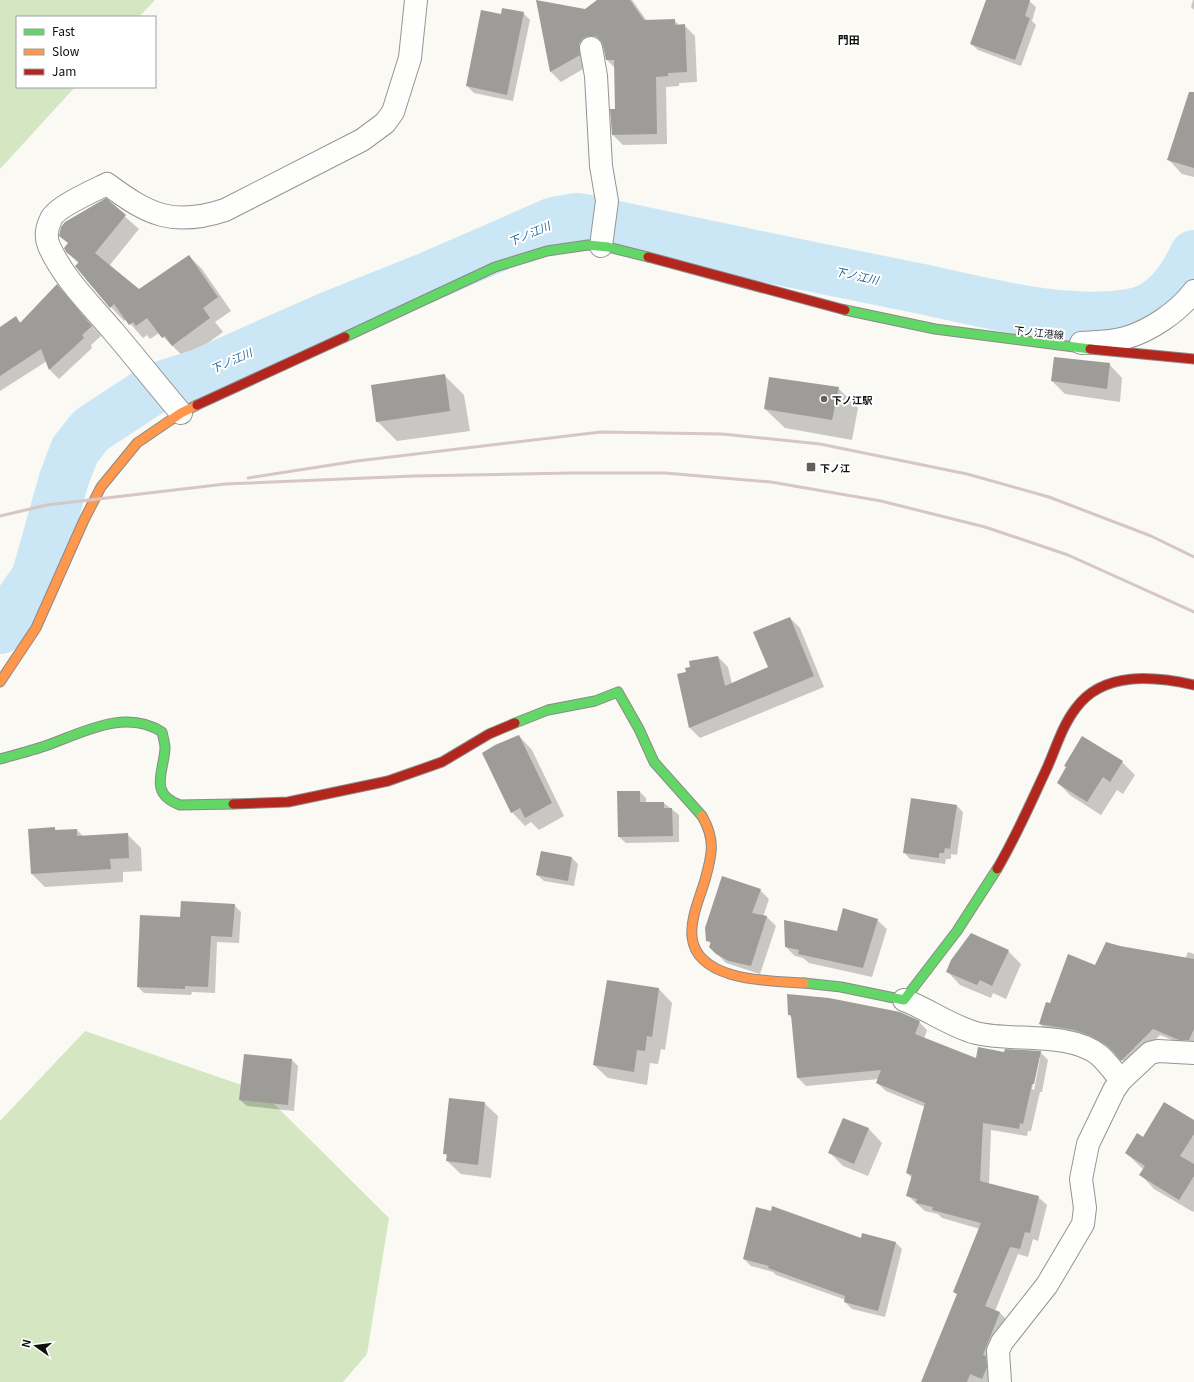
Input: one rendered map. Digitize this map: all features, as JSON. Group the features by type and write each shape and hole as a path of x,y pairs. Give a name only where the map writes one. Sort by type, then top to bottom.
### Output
{"street":[{"path":"177,408 153,377 74,286 48,244 47,230 52,217 62,208 107,184 145,210 162,216 184,218 206,216 225,210 372,134 393,112 398,97 410,58 416,0"},
{"path":"590,48 596,76 601,166 607,208 602,241"},
{"name":"下ノ江港線","path":"0,682 36,628 84,520 101,487 137,443 177,408 496,267 525,257 602,241 711,271 795,297 883,319 979,337 1194,359"},
{"path":"1064,346 1125,338 1170,316 1194,291"},
{"path":"904,1000 945,948 993,876 1024,816 1064,728 1073,711 1082,700 1102,686 1131,680 1163,680 1194,685"},
{"path":"0,759 91,729 126,722 140,722 151,724 162,732 165,747 160,788 165,796 172,802 180,804 206,805 288,802 388,781 442,762 489,734 548,710 595,701 618,692 655,762 702,817 712,838 710,856 693,921 692,937 699,957 706,964 750,979 831,986 904,1000 953,1024 988,1036 1042,1038 1086,1048 1099,1055 1121,1080"},
{"path":"1000,1382 998,1351 1002,1342 1047,1285 1083,1224 1085,1208 1081,1179 1088,1144 1101,1116 1121,1080 1144,1057 1154,1051 1194,1053"}],"green space":[{"path":"0,0 155,0 140,16 16,16 16,88 74,88 0,169"},
{"path":"85,1031 262,1092 389,1218 367,1354 343,1382 0,1382 0,1121"}],"building":[{"path":"536,0 585,9 597,0 630,0 644,20 675,19 675,25 685,24 687,72 668,73 668,76 656,77 657,134 612,135 610,109 615,109 614,60 606,60 602,42 596,36 583,38 579,44 580,55 550,72"},
{"path":"986,0 1030,0 1025,16 1030,18 1015,60 970,44"},
{"path":"502,8 524,12 507,95 466,86 481,10 501,14"},
{"path":"1189,92 1194,92 1194,168 1167,160"},
{"path":"106,198 126,215 95,253 139,289 189,255 218,297 203,308 210,318 172,346 165,336 162,338 147,318 136,326 133,322 129,325 114,304 110,308 75,266 79,262 66,252 64,248 68,243 59,236 61,227 65,222"},
{"path":"57,284 92,326 82,335 84,338 49,370 41,349 0,376 0,327 16,316 20,323"},
{"path":"1054,357 1110,363 1107,389 1051,381"},
{"path":"445,374 450,411 376,422 371,385"},
{"name":"下ノ江駅","path":"769,377 839,387 832,420 764,409"},
{"path":"790,617 814,676 689,728 677,674 686,672 685,668 690,667 689,661 718,656 725,686 768,667 753,632"},
{"path":"519,735 552,803 525,818 520,808 511,813 482,753 495,745"},
{"path":"1082,736 1123,761 1110,782 1103,777 1087,802 1057,783 1066,767 1064,766"},
{"path":"617,791 640,791 640,802 664,802 664,808 672,808 673,836 618,837"},
{"path":"911,798 957,805 950,849 945,848 944,853 939,853 939,858 903,853"},
{"path":"55,827 55,830 77,829 77,836 128,833 129,858 110,859 111,869 31,874 28,829"},
{"path":"541,851 572,857 568,881 536,875"},
{"path":"722,876 761,889 752,913 767,916 751,966 729,961 716,954 709,947 711,942 706,941 705,928"},
{"path":"181,901 235,904 232,937 211,936 208,987 185,986 185,989 137,987 140,915 180,917"},
{"path":"843,908 878,919 863,968 798,954 799,950 785,947 784,920 837,931"},
{"path":"971,933 1009,950 992,986 980,980 977,985 946,972 951,960"},
{"path":"1106,942 1120,946 1194,959 1194,1029 1189,1040 1179,1040 1153,1029 1121,1061 1108,1046 1091,1036 1074,1030 1039,1024 1046,1002 1050,1003 1068,954 1095,965"},
{"path":"607,980 659,988 652,1037 647,1036 645,1051 637,1050 634,1072 593,1065"},
{"path":"787,994 829,998 900,1012 920,1021 915,1034 976,1058 978,1047 1004,1052 1005,1049 1041,1051 1023,1124 1020,1123 1019,1129 983,1123 980,1181 1039,1196 1030,1233 1025,1232 1020,1249 1010,1247 985,1306 1000,1312 983,1355 986,1356 987,1367 982,1379 970,1374 967,1382 921,1382 957,1294 953,1292 981,1223 932,1210 933,1207 916,1203 917,1199 906,1196 912,1175 906,1173 925,1103 876,1083 881,1070 797,1078 791,1015 788,1015"},
{"path":"244,1054 292,1059 288,1105 239,1100"},
{"path":"449,1098 485,1102 478,1165 446,1161 447,1154 443,1154"},
{"path":"1164,1102 1194,1120 1194,1134 1180,1156 1194,1164 1194,1176 1179,1200 1139,1175 1145,1166 1125,1153 1137,1133 1143,1137"},
{"path":"843,1118 869,1128 854,1164 828,1153"},
{"path":"772,1206 861,1238 862,1233 896,1242 878,1311 844,1302 845,1296 768,1268 769,1266 743,1259 756,1207 771,1211"}],"waterway":[{"name":"下ノ江川","path":"0,629 36,578 64,479 75,450 91,430 155,388 199,374 330,316 428,277 554,222 577,218 589,220 1025,311 1081,317 1134,313 1154,305 1171,292 1184,274 1194,255"}],"railway":[{"path":"248,478 357,461 601,432 722,434 820,444 967,474 1049,497 1151,536 1194,557"},
{"path":"0,516 47,505 225,484 414,476 665,473 771,482 881,501 985,527 1068,555 1194,612"}],"traffic: fast":[{"path":"345,337 495,267 547,251 588,245 608,247 648,257"},
{"path":"845,310 935,329 1090,349"},
{"path":"515,723 548,710 595,701 618,692 639,729 654,762 702,816"},
{"path":"0,759 45,746 104,725 118,722 133,722 148,725 162,732 165,748 160,781 164,794 170,800 180,805 233,804"},
{"path":"804,983 841,987 904,1000 957,931 997,869"}],"traffic: slow":[{"path":"0,682 36,628 84,520 101,487 137,443 181,413 197,405"},
{"path":"702,816 711,840 711,855 692,923 692,937 697,952 707,963 721,971 738,976 773,981 804,983"}],"traffic: jam":[{"path":"648,257 845,310"},
{"path":"197,405 345,337"},
{"path":"1090,349 1194,359"},
{"path":"997,869 1023,819 1067,722 1076,708 1087,696 1100,688 1115,682 1130,679 1162,680 1194,685"},
{"path":"233,804 288,802 388,781 442,762 489,734 515,723"}],"place":[{"name":"下ノ江駅","path":"824,399"},
{"name":"下ノ江","path":"811,467"}],"district":[{"name":"門田","path":"849,39"}]}
